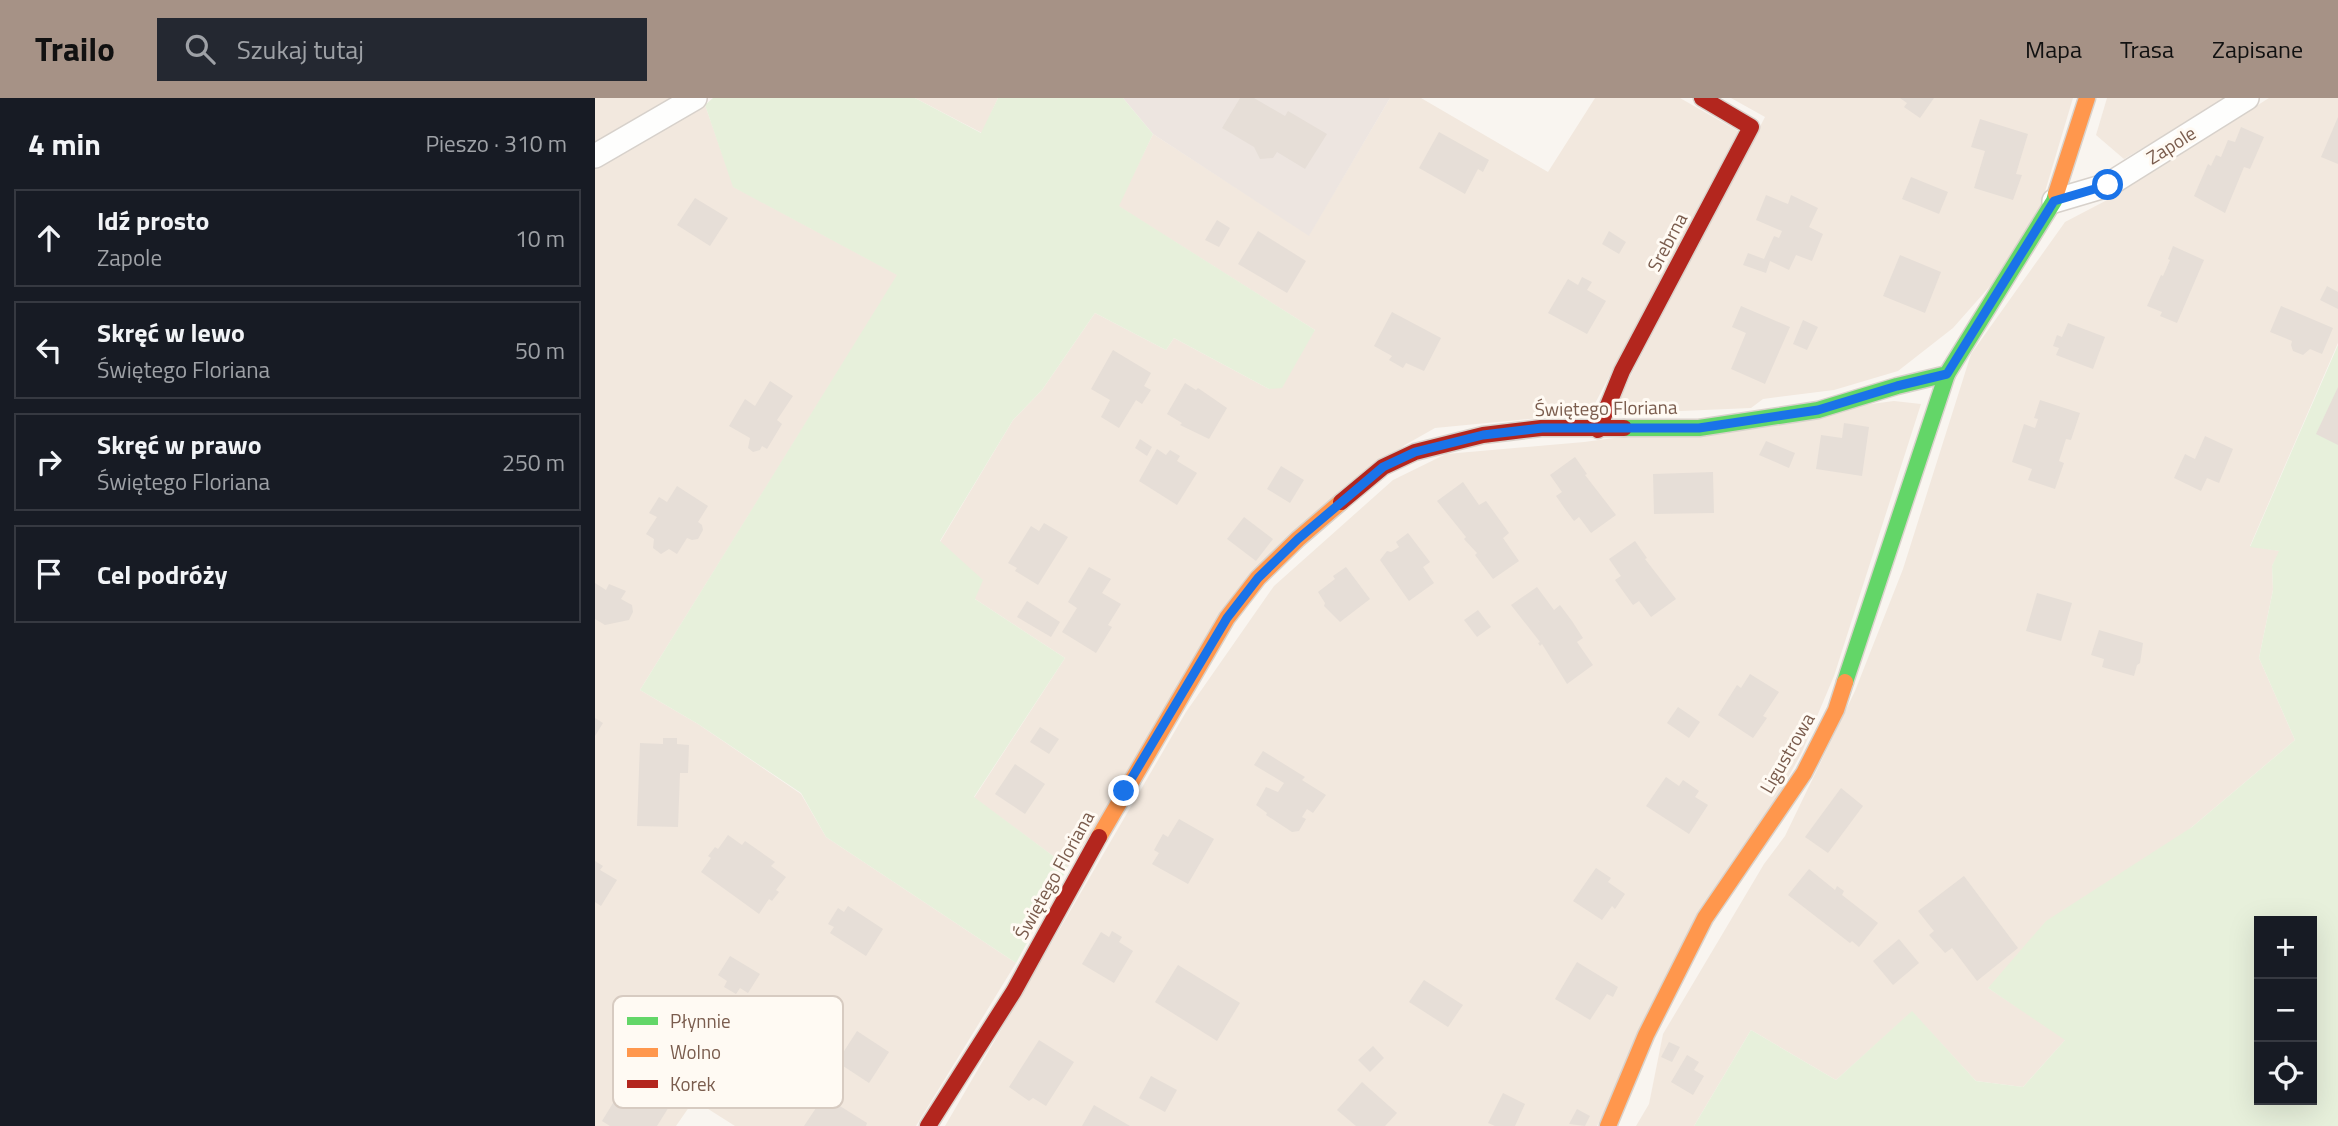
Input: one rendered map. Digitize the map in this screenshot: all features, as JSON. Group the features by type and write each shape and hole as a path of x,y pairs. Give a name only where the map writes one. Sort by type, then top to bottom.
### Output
{"street":[{"path":"595,156 695,98"},
{"name":"Srebrna","path":"1598,430 1622,371 1751,127 1702,98"},
{"path":"1947,374 2054,201 2087,98"},
{"name":"Zapole","path":"2054,201 2108,185 2247,98"},
{"name":"Świętego Floriana","path":"927,1126 1014,990 1131,779 1227,618 1258,578 1298,539 1383,467 1415,452 1483,435 1542,428 1699,428 1818,410 1947,374"},
{"name":"Ligustrowa","path":"1608,1126 1646,1035 1705,918 1804,774 1836,709 1947,374"}],"shaded area":[{"path":"595,98 678,98 595,144"},
{"path":"915,98 998,98 982,133"},
{"path":"1123,98 1390,98 1309,236 1153,134"},
{"path":"1390,98 1421,98 1548,172 1595,98 1680,98 1738,131 1590,413 1435,428 1405,445 1298,527 1068,867 974,798 1065,658 975,599 940,542 1013,420 1042,390 1095,313 1166,350 1174,338 1269,389 1315,330 1118,206 1153,134 1309,235"},
{"path":"1731,98 2073,98 2041,205 1991,285 1953,328 1898,371 1834,390 1763,399 1751,408 1611,414 1765,117"},
{"path":"2107,98 2229,98 2124,159 2096,135"},
{"path":"2269,98 2338,98 2338,343 2250,546 2280,551 2272,566 2273,590 2259,658 2295,740 2192,827 1988,988 2066,1039 2023,1087 1976,1081 1912,1012 1836,1080 1751,1030 1694,1126 1636,1126 1649,1104 1663,1034 1764,864 1785,836 1855,691 1903,569 1971,354 2065,222 2109,199"},
{"path":"705,105 734,187 898,275 640,690 698,724 801,794 826,837 1016,963 916,1126 735,1126 707,1108 843,1108 843,996 613,996 613,1108 688,1108 676,1126 595,1126 595,164"},
{"path":"1894,401 1921,404 1834,676 1802,752 1597,1126 945,1126 1186,712 1274,586 1393,480 1446,454 1584,442"}],"green space":[{"path":"713,98 915,98 981,133 998,98 1123,98 1153,134 1119,206 1315,330 1282,388 1269,389 1174,338 1166,350 1095,313 1042,390 1013,420 940,541 983,580 975,599 1065,658 974,797 1068,867 1016,963 826,837 801,793 698,724 640,690 897,275 733,187 705,105"},
{"path":"2338,345 2338,1126 1694,1126 1751,1030 1836,1080 1912,1011 1976,1081 2023,1087 2065,1040 1988,988 2046,921 2192,827 2295,740 2259,658 2273,590 2272,566 2279,551 2250,547"}],"building":[{"path":"1240,98 1254,98 1285,116 1288,111 1327,134 1305,169 1277,152 1273,158 1260,159 1254,147 1222,128"},
{"path":"1900,98 1934,98 1920,118 1904,107 1907,103"},
{"path":"2338,117 2338,164 2321,157"},
{"path":"1980,119 2028,134 2016,174 2022,175 2013,200 1974,188 1985,151 1971,147"},
{"path":"2241,127 2264,137 2250,169 2244,167 2225,213 2194,196 2208,164 2211,166 2216,155 2221,157 2228,140 2235,142"},
{"path":"1439,132 1489,160 1483,172 1478,169 1465,194 1419,168"},
{"path":"1911,177 1948,192 1939,214 1902,199"},
{"path":"1766,195 1788,204 1791,195 1818,208 1809,227 1823,234 1812,261 1796,255 1789,270 1770,261 1766,273 1743,265 1748,253 1764,259 1774,236 1779,238 1782,231 1756,220"},
{"path":"695,198 728,218 710,246 677,225"},
{"path":"1217,220 1230,228 1219,247 1205,240"},
{"path":"1258,231 1306,261 1287,293 1238,264"},
{"path":"1609,231 1626,242 1619,254 1602,244"},
{"path":"2173,246 2204,260 2177,323 2160,316 2162,312 2147,306 2170,260 2168,259"},
{"path":"1900,255 1941,272 1925,313 1883,296"},
{"path":"1582,277 1592,282 1587,290 1606,301 1587,334 1548,313 1568,279 1578,285"},
{"path":"2327,286 2338,292 2338,309 2320,300"},
{"path":"1741,306 1790,327 1765,384 1731,369 1746,333 1732,327"},
{"path":"2281,306 2333,328 2322,354 2310,349 2303,355 2293,351 2292,341 2270,332"},
{"path":"1392,312 1441,338 1424,371 1406,363 1403,368 1389,360 1392,356 1374,346"},
{"path":"1803,320 1818,327 1807,350 1793,344"},
{"path":"2068,323 2105,337 2093,369 2056,355 2059,348 2053,346 2057,335 2062,337"},
{"path":"1113,350 1151,373 1144,386 1151,390 1142,404 1136,400 1119,428 1101,417 1110,400 1091,389"},
{"path":"770,381 793,396 777,420 782,424 767,449 762,446 760,450 753,452 748,448 750,438 729,426 745,399 755,406"},
{"path":"1185,383 1196,390 1198,388 1227,408 1209,439 1180,425 1182,423 1167,414"},
{"path":"2338,387 2338,445 2316,434"},
{"path":"2040,400 2080,413 2071,440 2066,439 2059,461 2064,463 2055,489 2028,480 2032,469 2012,462 2024,424 2035,428 2038,419 2034,418"},
{"path":"1844,423 1869,427 1862,476 1816,469 1821,435 1842,438"},
{"path":"2205,436 2233,449 2219,483 2207,478 2201,491 2174,478 2185,454 2195,459"},
{"path":"1140,439 1152,447 1147,456 1135,448"},
{"path":"1766,441 1795,453 1789,468 1759,455"},
{"path":"1157,449 1166,455 1170,450 1180,456 1177,461 1197,473 1177,505 1139,481"},
{"path":"1575,457 1587,474 1585,475 1616,515 1591,533 1579,517 1574,521 1565,509 1556,496 1562,492 1550,475"},
{"path":"1281,466 1304,480 1290,503 1267,489"},
{"path":"1713,472 1714,513 1654,514 1653,474"},
{"path":"1463,482 1479,505 1486,501 1509,533 1503,538 1519,561 1493,579 1475,555 1477,553 1464,539 1466,537 1437,501"},
{"path":"677,486 708,506 698,522 703,530 698,539 687,538 677,554 669,549 661,554 653,548 654,539 646,534 657,517 649,513 659,497 667,502"},
{"path":"1244,517 1273,539 1256,561 1227,539"},
{"path":"1044,523 1068,537 1038,585 1015,571 1017,568 1008,563 1031,526 1039,531"},
{"path":"1408,533 1430,562 1423,567 1434,583 1409,601 1380,560 1387,551 1391,552 1399,547 1396,542"},
{"path":"1635,541 1647,558 1645,559 1676,599 1651,617 1639,601 1633,605 1615,580 1621,576 1609,559"},
{"path":"1089,567 1111,579 1102,593 1121,604 1108,625 1112,627 1096,653 1062,632 1077,608 1068,602"},
{"path":"1346,567 1370,599 1340,622 1324,606 1325,603 1318,592"},
{"path":"595,583 606,590 609,584 626,591 621,599 632,605 633,612 629,620 605,625 595,619"},
{"path":"1537,587 1554,610 1560,605 1572,621 1583,638 1577,642 1593,665 1567,684 1542,644 1540,646 1540,642 1511,605"},
{"path":"2037,593 2072,603 2061,641 2026,631"},
{"path":"1027,601 1060,622 1051,637 1017,617"},
{"path":"1478,610 1491,627 1477,637 1464,620"},
{"path":"2099,630 2143,643 2140,663 2134,676 2102,667 2104,659 2091,655"},
{"path":"1750,674 1779,692 1763,716 1767,718 1753,738 1718,715 1737,685 1741,688"},
{"path":"1678,707 1700,722 1689,738 1667,723"},
{"path":"595,718 603,723 595,736"},
{"path":"1040,727 1059,739 1049,754 1030,742"},
{"path":"663,738 677,738 677,744 689,745 688,773 680,773 678,827 637,826 640,743 663,744"},
{"path":"1263,751 1305,777 1302,780 1326,795 1313,813 1307,809 1302,817 1306,819 1299,831 1292,832 1256,805 1266,787 1278,792 1284,783 1254,765"},
{"path":"1015,764 1045,784 1025,814 995,794"},
{"path":"1666,777 1679,786 1683,780 1699,791 1695,797 1708,805 1689,834 1646,806"},
{"path":"1841,788 1863,806 1828,853 1805,837"},
{"path":"1179,819 1214,839 1188,884 1152,864 1159,853 1154,850 1163,834 1168,837"},
{"path":"728,835 742,845 745,841 775,862 771,866 786,877 776,890 779,892 772,901 769,899 759,914 701,872 711,858 708,856 715,847 718,849"},
{"path":"595,861 603,866 600,870 617,880 601,906 595,902"},
{"path":"1596,868 1611,878 1608,882 1625,894 1615,909 1612,906 1602,920 1573,901"},
{"path":"1809,869 1835,890 1837,886 1844,891 1842,895 1878,923 1859,947 1788,895"},
{"path":"1964,876 2018,948 1977,981 1952,948 1945,953 1929,935 1934,931 1918,911"},
{"path":"848,906 883,929 866,956 830,933 834,927 828,924 838,908 844,912"},
{"path":"1112,931 1122,937 1119,942 1133,951 1114,983 1082,964 1101,932 1109,937"},
{"path":"1899,939 1919,963 1893,985 1873,961"},
{"path":"730,956 760,974 748,993 740,988 736,994 724,987 727,981 718,975"},
{"path":"1577,962 1618,987 1613,997 1607,994 1590,1020 1555,999"},
{"path":"1178,965 1240,1003 1217,1041 1155,1002"},
{"path":"1424,980 1463,1005 1448,1027 1409,1002"},
{"path":"857,1031 889,1052 869,1083 843,1066 843,1053"},
{"path":"1039,1040 1074,1062 1046,1106 1033,1098 1029,1101 1009,1087"},
{"path":"1669,1042 1680,1047 1672,1062 1661,1057"},
{"path":"1373,1046 1384,1058 1370,1072 1358,1060"},
{"path":"1687,1055 1699,1062 1694,1070 1704,1076 1693,1095 1671,1082"},
{"path":"1151,1076 1177,1090 1165,1112 1139,1098"},
{"path":"1362,1082 1397,1113 1385,1126 1356,1126 1337,1110"},
{"path":"1503,1093 1525,1104 1515,1126 1495,1126 1488,1123"},
{"path":"613,1103 613,1108 668,1108 657,1126 610,1126 602,1121"},
{"path":"1094,1105 1130,1126 1082,1126"},
{"path":"816,1108 843,1108 867,1123 866,1126 804,1126"},
{"path":"1577,1109 1590,1116 1585,1126 1569,1124"}],"traffic: fast":[{"path":"1624,428 1699,428 1818,410 1947,374 2056,194"},
{"path":"1845,682 1947,374"}],"traffic: slow":[{"path":"2056,194 2087,98"},
{"path":"1099,837 1227,618 1258,578 1341,502"},
{"path":"1608,1126 1646,1035 1705,918 1804,773 1836,710 1845,682"}],"traffic: jam":[{"path":"1598,430 1622,371 1751,127 1702,98"},
{"path":"1341,502 1383,467 1415,452 1483,435 1541,428 1624,428"},
{"path":"928,1126 1014,991 1099,837"}],"route":[{"path":"1124,791 1227,618 1258,578 1298,539 1383,467 1415,452 1483,435 1542,428 1699,428 1818,410 1947,374 2054,201 2108,185"}]}
